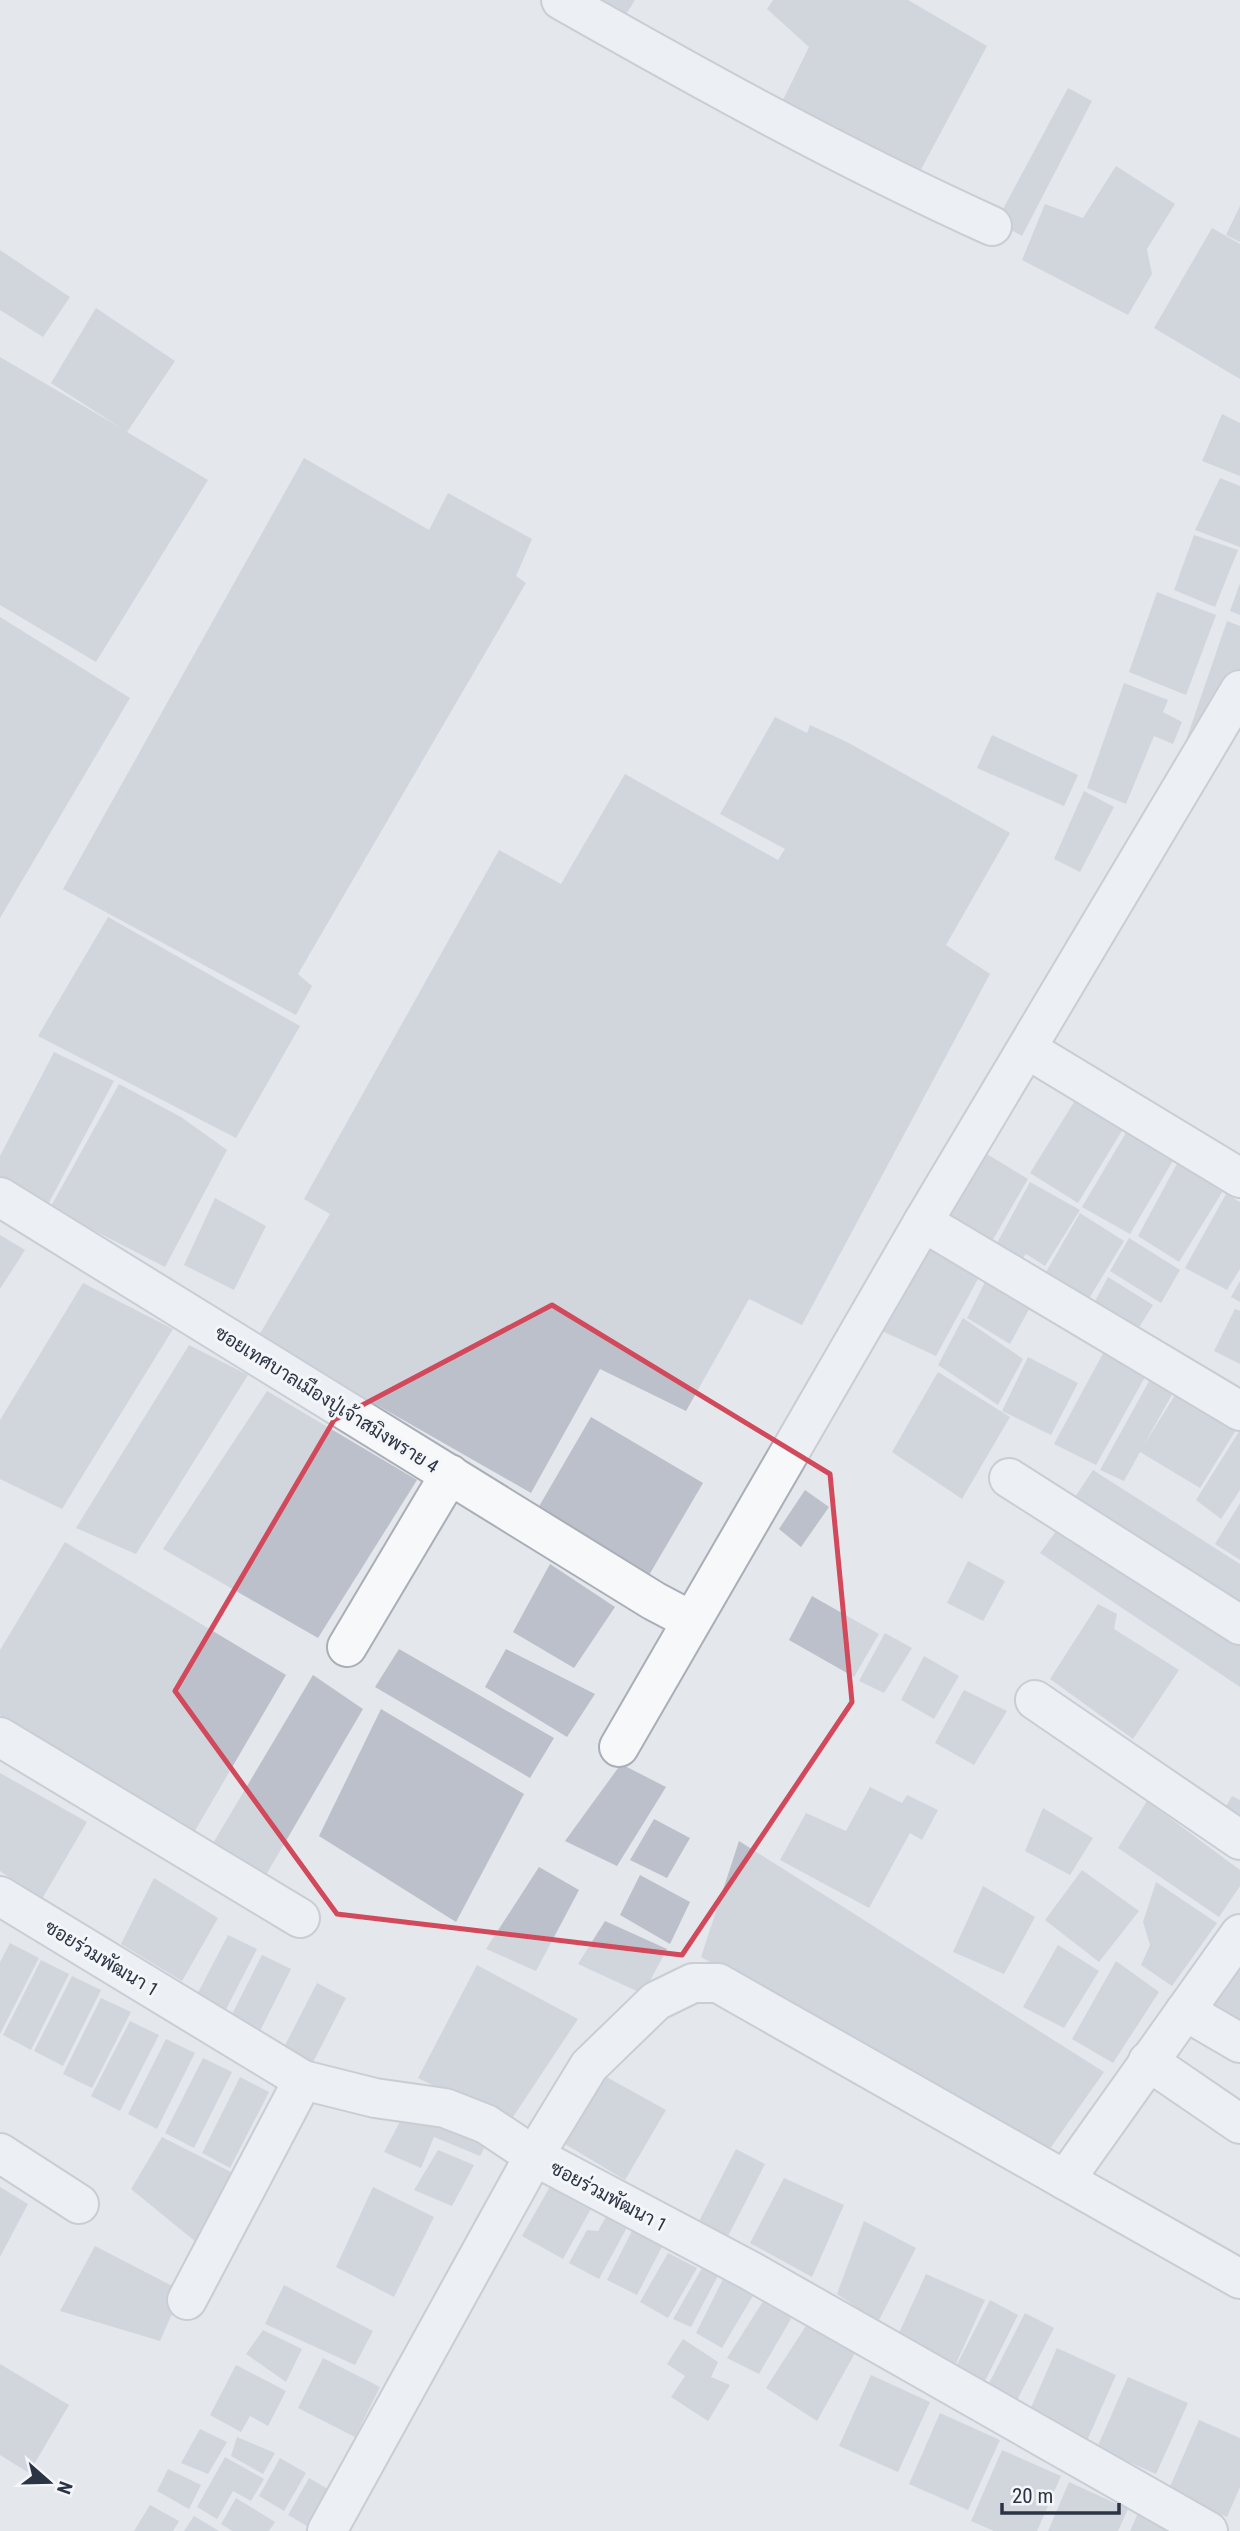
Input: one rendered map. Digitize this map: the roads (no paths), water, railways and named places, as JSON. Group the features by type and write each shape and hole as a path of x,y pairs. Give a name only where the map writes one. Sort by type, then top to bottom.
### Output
{"street":[{"path":"561,0 730,96 934,200 992,226"},
{"path":"619,1747 675,1612 923,1222 1240,690"},
{"path":"1027,1049 1240,1178"},
{"name":"ซอยเทศบาลเมืองปู่เจ้าสมิงพราย 4","path":"0,1198 675,1612"},
{"path":"923,1222 1240,1411"},
{"path":"347,1647 450,1474"},
{"path":"1009,1478 1240,1625"},
{"path":"1035,1700 1240,1840"},
{"path":"0,1737 300,1918"},
{"name":"ซอยร่วมพัฒนา 1","path":"0,1896 303,2080 376,2098 445,2108 486,2124 534,2156 749,2270 1208,2531"},
{"path":"1065,2180 1240,1934"},
{"path":"327,2531 534,2156 589,2066 656,2001 693,1983 718,1983 1240,2279"},
{"path":"1185,2011 1240,2043"},
{"path":"1148,2061 1240,2123"},
{"path":"187,2300 303,2080"},
{"path":"0,2153 79,2204"}]}
